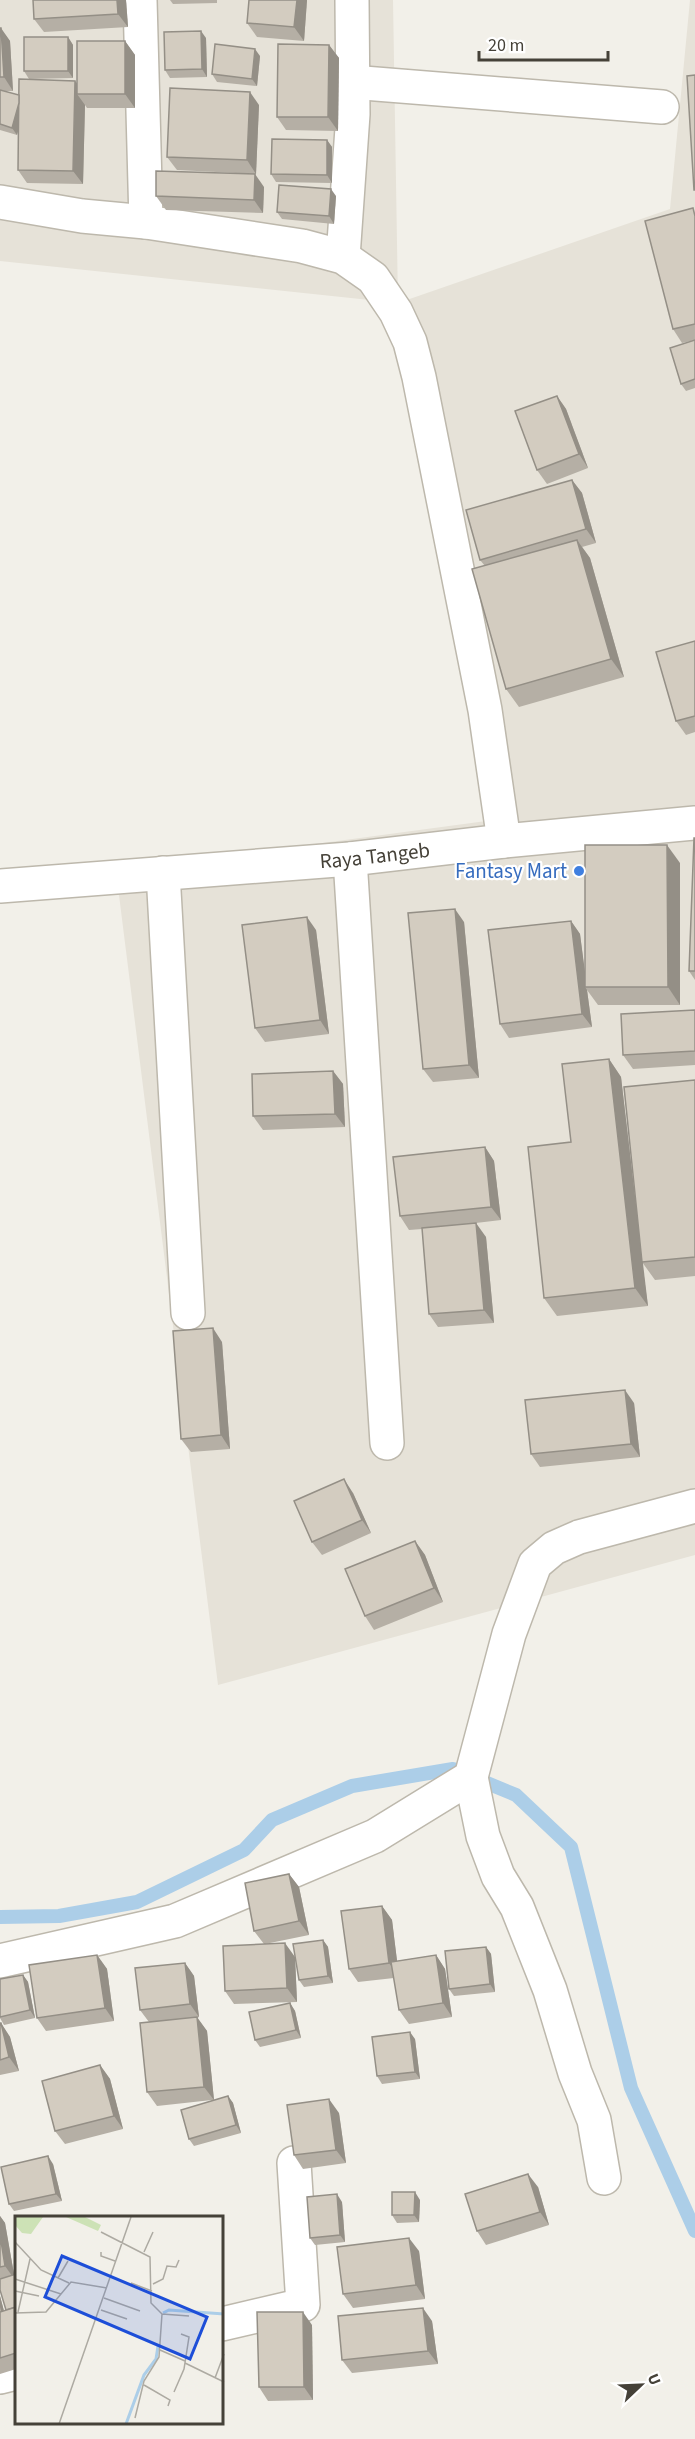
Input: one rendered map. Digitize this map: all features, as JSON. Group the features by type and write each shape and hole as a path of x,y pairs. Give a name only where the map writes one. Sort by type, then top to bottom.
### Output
{"street":[{"path":"140,0 146,222"},
{"path":"343,257 353,114 352,0"},
{"path":"351,82 662,107"},
{"path":"0,202 82,216 146,222 302,246 343,257 373,278 396,312 410,342 425,405 484,710 504,841"},
{"name":"Raya Tangeb","path":"0,886 350,859 504,841 695,823"},
{"path":"350,859 387,1443"},
{"path":"163,873 188,1313"},
{"path":"604,2178 594,2120 575,2073 550,1990 517,1907 498,1876 483,1836 471,1777 509,1634 535,1564 554,1548 579,1537 695,1506"},
{"path":"0,1961 175,1921 375,1836 471,1777"},
{"path":"224,2324 303,2305 294,2163"},
{"path":"0,2377 15,2373"}],"shaded area":[{"path":"0,0 393,0 398,303 0,261"},
{"path":"690,0 695,0 695,1555 218,1685 116,871 501,819 398,303 670,209"}],"building":[{"path":"33,0 117,0 118,14 34,19"},
{"path":"249,0 297,0 294,27 247,23"},
{"path":"1,28 4,77 0,77"},
{"path":"201,31 202,69 165,70 164,32"},
{"path":"24,37 68,37 68,71 24,71"},
{"path":"77,41 125,41 125,94 77,94"},
{"path":"215,44 255,49 252,79 212,74"},
{"path":"278,44 329,45 328,117 277,117"},
{"path":"695,75 695,190 694,190 687,76"},
{"path":"19,79 75,81 73,171 18,170"},
{"path":"170,88 250,92 247,160 167,157"},
{"path":"0,90 19,95 12,128 0,124"},
{"path":"272,139 327,140 327,175 271,174"},
{"path":"156,171 255,174 254,200 156,196"},
{"path":"279,185 331,189 329,216 277,212"},
{"path":"693,208 695,216 695,324 673,329 645,221"},
{"path":"695,340 695,379 681,384 670,348"},
{"path":"557,396 579,454 537,470 515,411"},
{"path":"572,480 586,529 480,560 466,510"},
{"path":"577,540 611,659 506,689 472,569"},
{"path":"695,641 695,716 676,721 656,652"},
{"path":"694,838 695,971 689,971"},
{"path":"585,845 667,845 668,987 585,987"},
{"path":"455,909 469,1065 423,1069 408,913"},
{"path":"307,917 320,1020 255,1028 242,925"},
{"path":"571,921 582,1014 500,1024 488,930"},
{"path":"695,1010 695,1051 623,1055 621,1014"},
{"path":"609,1059 635,1288 544,1298 528,1147 571,1142 562,1064"},
{"path":"333,1071 335,1114 253,1116 252,1074"},
{"path":"695,1080 695,1257 642,1262 624,1087"},
{"path":"485,1147 491,1207 400,1216 393,1157"},
{"path":"476,1223 484,1310 429,1314 422,1228"},
{"path":"213,1328 221,1435 181,1439 173,1331"},
{"path":"625,1390 631,1444 531,1454 525,1400"},
{"path":"344,1479 362,1520 312,1542 294,1501"},
{"path":"415,1541 434,1588 365,1616 345,1569"},
{"path":"289,1874 299,1921 254,1931 245,1883"},
{"path":"382,1906 389,1963 349,1969 341,1911"},
{"path":"323,1940 328,1976 299,1980 293,1944"},
{"path":"285,1943 287,1988 225,1991 223,1946"},
{"path":"486,1947 490,1984 449,1989 445,1951"},
{"path":"97,1955 105,2008 37,2018 29,1965"},
{"path":"436,1955 443,2003 399,2010 391,1962"},
{"path":"185,1963 190,2004 140,2010 135,1968"},
{"path":"23,1975 30,2010 0,2017 0,1979"},
{"path":"290,2003 296,2030 255,2040 249,2012"},
{"path":"197,2017 204,2087 147,2092 140,2023"},
{"path":"0,2023 9,2057 0,2060"},
{"path":"410,2032 415,2072 377,2076 372,2037"},
{"path":"100,2065 114,2116 55,2131 42,2081"},
{"path":"228,2096 236,2125 189,2139 181,2110"},
{"path":"329,2099 336,2150 294,2155 287,2105"},
{"path":"48,2156 56,2194 9,2204 1,2167"},
{"path":"528,2174 540,2212 477,2231 465,2194"},
{"path":"392,2192 415,2192 414,2215 392,2215"},
{"path":"337,2194 340,2235 310,2238 307,2197"},
{"path":"0,2235 5,2266 0,2267"},
{"path":"409,2238 416,2285 343,2294 337,2247"},
{"path":"15,2274 15,2307 6,2310 0,2290 0,2279"},
{"path":"15,2307 15,2353 0,2358 0,2312"},
{"path":"423,2308 428,2351 342,2360 338,2316"},
{"path":"257,2312 303,2312 304,2387 259,2387"}],"waterway":[{"path":"0,1917 59,1916 137,1902 244,1850 272,1820 352,1786 453,1769 516,1795 571,1847 631,2088 695,2231"}],"place":[{"name":"Fantasy Mart","path":"579,871"}]}
